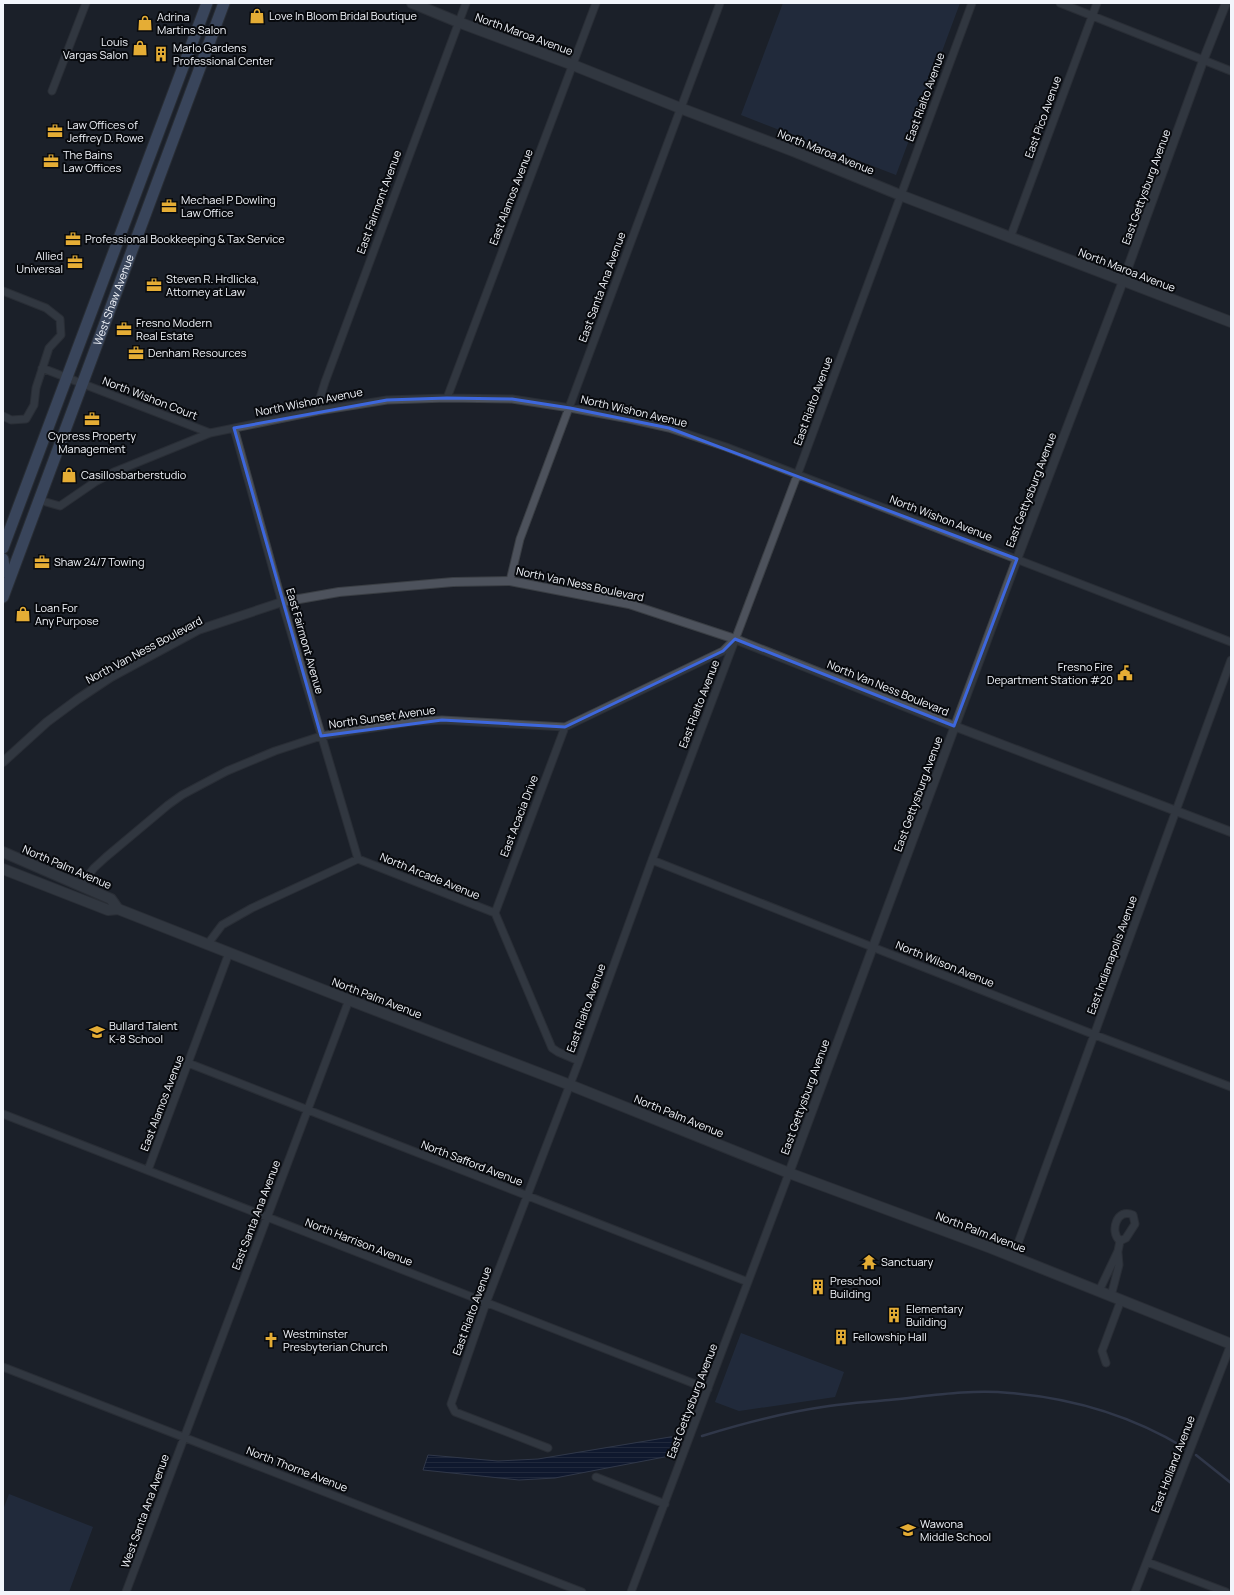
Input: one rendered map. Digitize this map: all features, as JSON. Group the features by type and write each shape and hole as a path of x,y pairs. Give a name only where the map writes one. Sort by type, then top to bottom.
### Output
{"main road":[{"name":"West Shaw Avenue","path":"3,548 206,3"},
{"name":"West Shaw Avenue","path":"3,598 224,3"},
{"name":"North Maroa Avenue","path":"412,3 793,151 1010,238 1231,322"},
{"path":"3,559 3,572"},
{"name":"North Palm Avenue","path":"3,852 111,899 118,909"},
{"name":"North Palm Avenue","path":"3,870 108,910 118,909 229,954 570,1085 789,1172 1013,1257 1231,1344"}],"street":[{"path":"52,91 86,3"},
{"name":"East Fairmont Avenue","path":"318,411 327,374 466,3"},
{"name":"East Alamos Avenue","path":"447,398 596,3"},
{"name":"East Santa Ana Avenue","path":"510,581 520,538 570,408 720,3"},
{"name":"East Rialto Avenue","path":"548,1448 455,1412 451,1404 486,1303 579,1061 652,860 798,473 972,3"},
{"path":"1060,3 1231,71"},
{"name":"East Pico Avenue","path":"1010,238 1097,3"},
{"name":"East Gettysburg Avenue","path":"631,1592 873,947 954,726 1124,281 1203,60 1226,3"},
{"path":"3,291 46,308 60,319 61,335 49,348 36,388 34,405 26,420 11,420 3,416"},
{"path":"42,368 82,383"},
{"name":"North Wishon Court","path":"82,383 210,433"},
{"name":"North Wishon Avenue","path":"39,500 60,506 95,482 114,472 210,433 318,411 387,400 447,398 512,399 570,408 669,428 726,447 798,473 1231,642"},
{"name":"East Fairmont Avenue","path":"234,428 282,602 358,859"},
{"name":"North Van Ness Boulevard","path":"3,762 47,722 111,677 198,630 282,602 339,592 392,586 453,582 510,581 629,604 735,638 954,726 1231,832"},
{"name":"North Sunset Avenue","path":"80,886 94,868 106,857 155,815 182,795 227,771 275,751 321,736 411,722 442,720 565,727 722,652 735,638"},
{"name":"East Indianapolis Avenue","path":"1013,1257 1231,660"},
{"name":"East Acacia Drive","path":"495,914 565,727"},
{"path":"207,945 222,925 252,908 358,859"},
{"name":"North Arcade Avenue","path":"358,859 495,914"},
{"name":"North Wilson Avenue","path":"652,860 1095,1035 1231,1087"},
{"path":"495,914 552,1048 579,1061"},
{"name":"East Alamos Avenue","path":"148,1170 229,954"},
{"name":"East Santa Ana Avenue","path":"184,1437 349,1000"},
{"name":"North Safford Avenue","path":"188,1063 748,1282"},
{"name":"North Harrison Avenue","path":"3,1114 708,1389"},
{"path":"1099,1291 1118,1251 1120,1241"},
{"path":"1111,1296 1119,1265 1118,1251"},
{"path":"1106,1363 1102,1351 1121,1300"},
{"name":"East Holland Avenue","path":"1135,1592 1231,1344"},
{"name":"North Thorne Avenue","path":"3,1367 582,1592"},
{"name":"West Santa Ana Avenue","path":"126,1592 184,1437"},
{"path":"596,1477 665,1504"},
{"path":"1147,1562 1226,1592"}],"highlighted area":[{"path":"447,398 512,399 570,408 669,428 1017,559 954,726 735,639 723,651 565,727 442,720 321,736 234,428 387,400"}],"shaded area":[{"path":"783,3 960,3 896,175 741,115"},
{"path":"741,1333 844,1372 835,1397 739,1411 715,1402"},
{"path":"682,1435 675,1455 555,1478 519,1480 423,1470 428,1455 498,1461 538,1459"},
{"path":"9,1494 93,1527 69,1592 3,1592 3,1510"}],"waterway":[{"path":"702,1436 765,1418 829,1406 950,1394 995,1392 1033,1395 1100,1410 1144,1427 1185,1448"},
{"path":"1196,1455 1231,1483"}],"place":[{"name":"Love In Bloom Bridal Boutique","path":"257,16"},
{"name":"Adrina Martins Salon","path":"145,23"},
{"name":"Louis Vargas Salon","path":"140,48"},
{"name":"Marlo Gardens Professional Center","path":"161,54"},
{"name":"Law Offices of Jeffrey D. Rowe","path":"55,131"},
{"name":"The Bains Law Offices","path":"51,161"},
{"name":"Mechael P Dowling Law Office","path":"169,206"},
{"name":"Professional Bookkeeping & Tax Service","path":"73,239"},
{"name":"Allied Universal","path":"75,262"},
{"name":"Steven R. Hrdlicka, Attorney at Law","path":"154,285"},
{"name":"Fresno Modern Real Estate","path":"124,329"},
{"name":"Denham Resources","path":"136,353"},
{"name":"Cypress Property Management","path":"92,419"},
{"name":"Casillosbarberstudio","path":"69,475"},
{"name":"Shaw 24/7 Towing","path":"42,562"},
{"name":"Loan For Any Purpose","path":"23,614"},
{"name":"Fresno Fire Department Station #20","path":"1125,673"},
{"name":"Bullard Talent K-8 School","path":"97,1032"},
{"name":"Sanctuary","path":"869,1262"},
{"name":"Preschool Building","path":"818,1287"},
{"name":"Elementary Building","path":"894,1315"},
{"name":"Fellowship Hall","path":"841,1337"},
{"name":"Westminster Presbyterian Church","path":"271,1340"},
{"name":"Wawona Middle School","path":"908,1530"}]}
